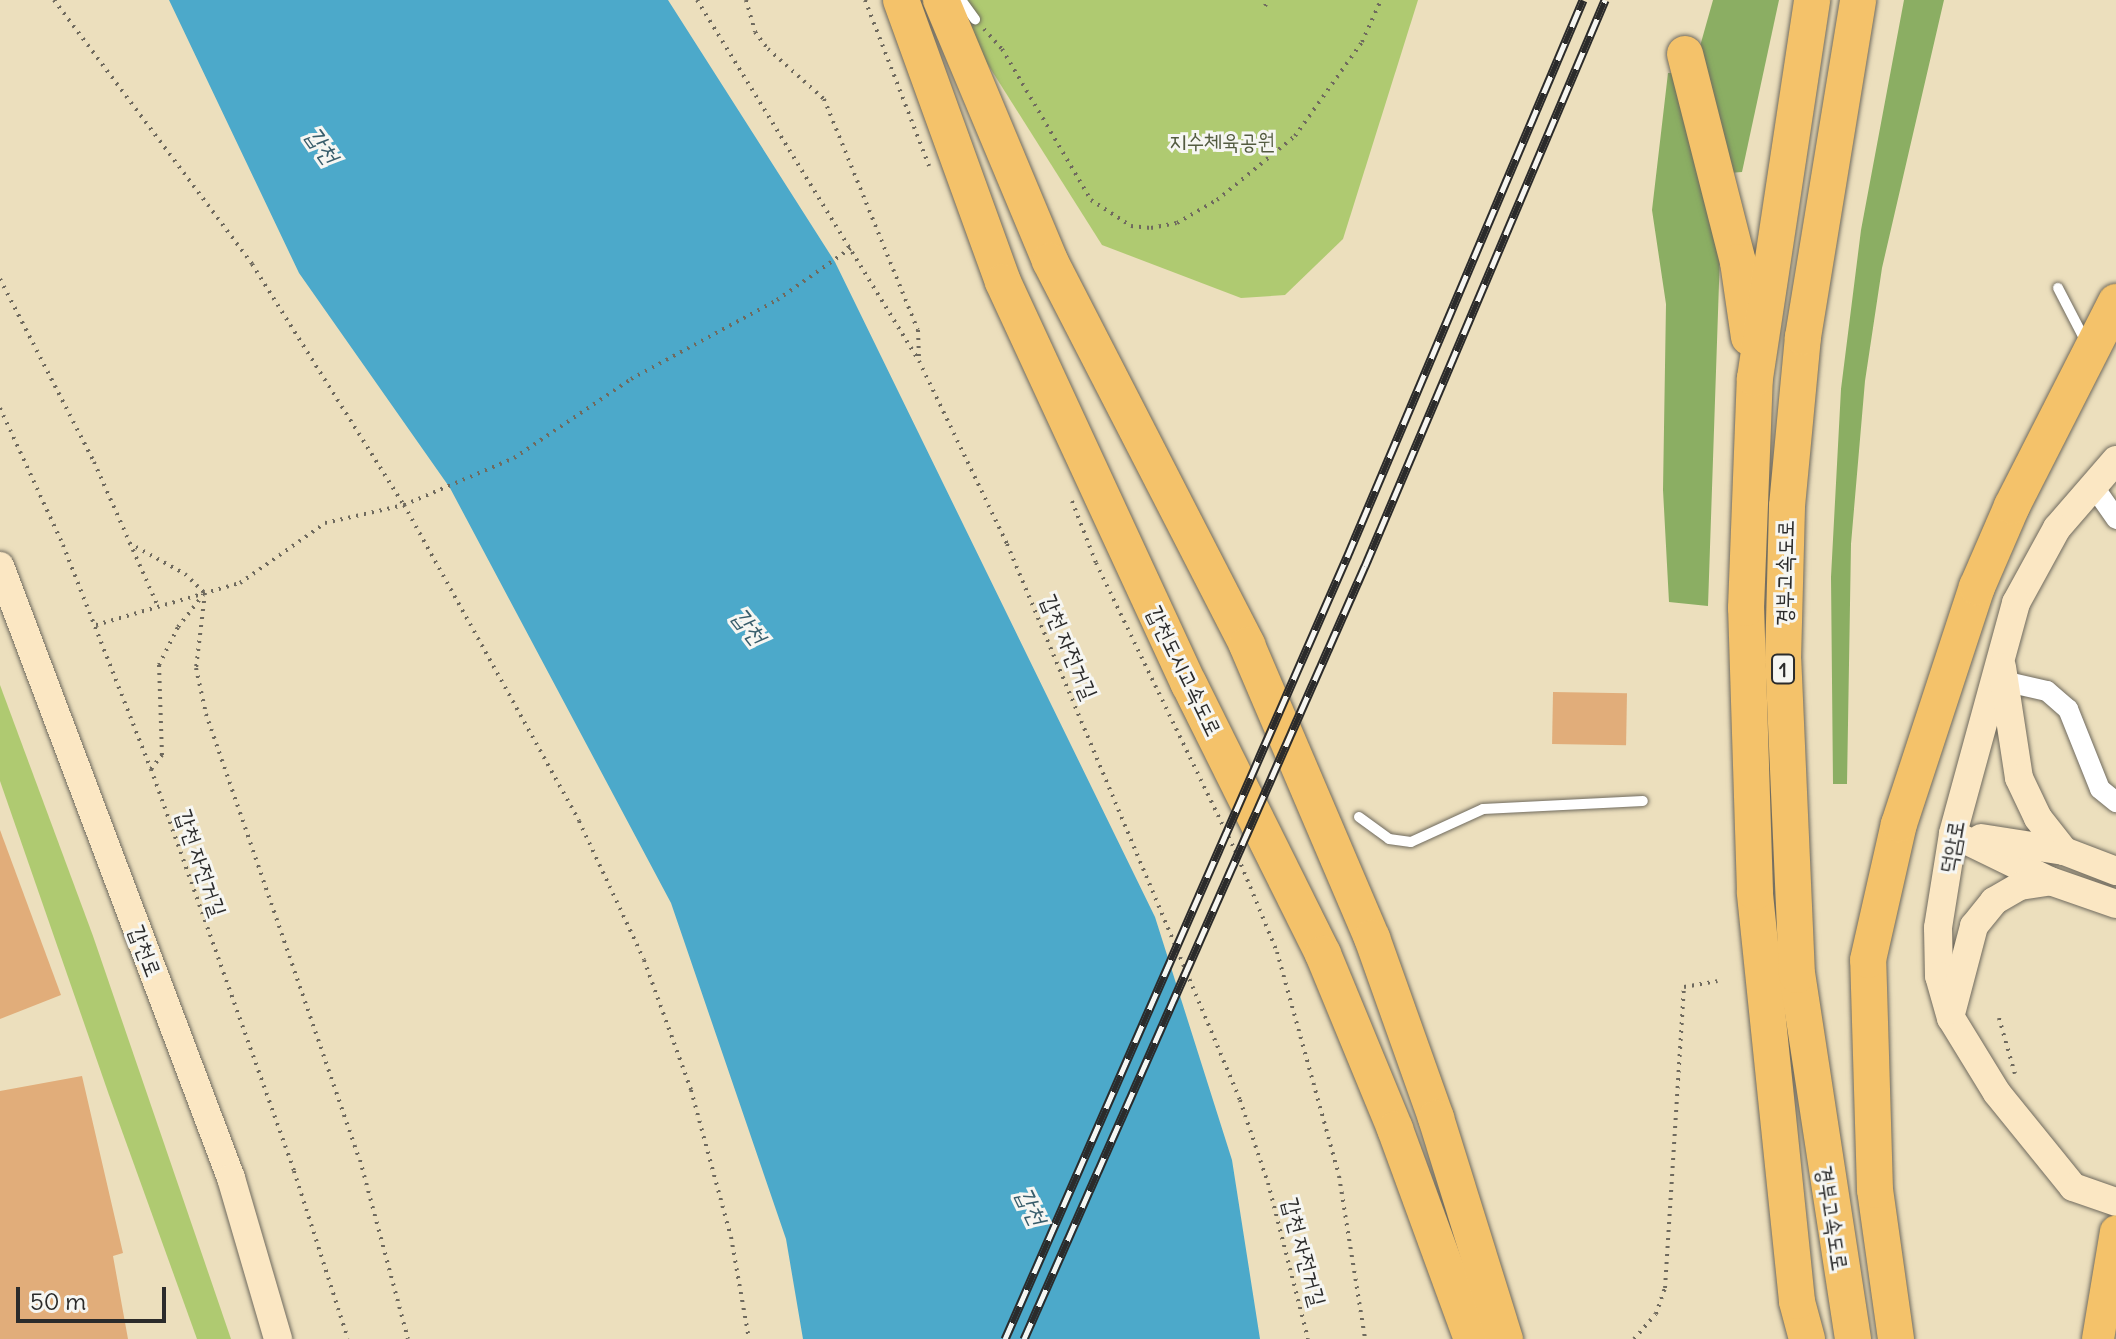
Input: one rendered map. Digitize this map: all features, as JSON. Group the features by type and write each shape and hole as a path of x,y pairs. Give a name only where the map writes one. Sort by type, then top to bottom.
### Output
{"highway":[{"name":"갑천도시고속도로","path":"901,0 1003,282 1189,684 1323,954 1395,1129 1472,1339"},
{"path":"941,0 1050,261 1247,645 1372,938 1505,1339"},
{"name":"경부고속도로","path":"1807,1339 1797,1301 1755,892 1746,608 1755,378 1782,174 1812,0"},
{"name":"경부고속도로","path":"1853,1339 1797,975 1783,660 1787,506 1803,337 1837,103 1858,0"},
{"path":"1685,54 1738,262 1755,378"},
{"path":"1896,1339 1875,1190 1868,960 1899,824 1977,587 2116,302"}],"main road":[{"path":"2101,1337 2116,1232"}],"street":[{"name":"덕암로","path":"2116,460 2036,560 2000,651 1953,834 1938,928 1939,976 1951,1018 2008,1106 2073,1187 2116,1202"},
{"path":"2094,487 2116,519"},
{"name":"갑천로","path":"0,566 231,1178 278,1339"},
{"path":"2000,651 2019,778 2038,818 2064,851"},
{"path":"2003,681 2047,691 2068,709 2100,789 2116,802"},
{"path":"1953,834 2064,851 2116,871"},
{"path":"1953,834 2050,881 2116,904"},
{"path":"1951,1018 1974,926 1994,901 2020,886 2050,881"}],"lane":[{"path":"961,0 975,19"},
{"path":"2058,288 2091,351"},
{"path":"1359,817 1389,839 1411,842 1483,809 1643,801"}],"path":[{"path":"54,0 252,264 404,505 579,821 644,960 712,1161 749,1339"},
{"path":"697,0 919,361"},
{"name":"갑천 자전거길","path":"746,0 755,32 768,49 824,99 918,330 919,361 1013,558 1234,1085 1268,1183 1308,1339"},
{"path":"865,0 935,180"},
{"path":"975,19 1002,49 1091,200 1131,226 1151,228 1177,223 1217,200 1295,136 1362,42 1381,0"},
{"path":"96,625 157,604 240,583 325,523 404,505 514,458 631,379 777,300 851,248"},
{"path":"0,279 157,604"},
{"name":"갑천 자전거길","path":"0,408 96,625 151,769 294,1171 348,1339"},
{"path":"1068,493 1108,590 1235,850 1277,952 1339,1176 1365,1339"},
{"path":"129,543 185,574 205,593"},
{"path":"151,769 162,755 159,665 178,627 205,593"},
{"path":"205,593 196,668 206,714 360,1160 408,1339"},
{"path":"1634,1339 1656,1314 1665,1288 1684,987 1717,981"},
{"path":"1999,1018 2016,1080 2008,1106"}],"green space":[{"name":"지수체육공원","path":"953,0 1418,0 1343,239 1285,295 1241,298 1102,245 973,41"},
{"path":"1713,0 1779,0 1742,172 1729,173 1697,57"},
{"path":"1904,0 1944,0 1882,268 1865,381 1851,544 1847,784 1833,784 1831,577 1841,389 1861,230"},
{"path":"1668,73 1681,73 1720,254 1708,606 1669,602 1663,490 1666,304 1652,210"},
{"path":"0,685 93,936 231,1339 197,1339 109,1095 0,781"}],"water":[{"name":"갑천","path":"169,0 668,0 835,262 1155,917 1232,1160 1260,1339 803,1339 786,1239 671,903 450,488 299,273"}],"building":[{"path":"1553,692 1627,693 1626,745 1552,744"},
{"path":"0,830 61,995 0,1019"},
{"path":"82,1076 123,1253 113,1256 128,1339 0,1339 0,1091"}],"railway":[{"path":"1005,1339 1347,557 1583,0"},
{"path":"1024,1339 1365,566 1605,0"}]}
